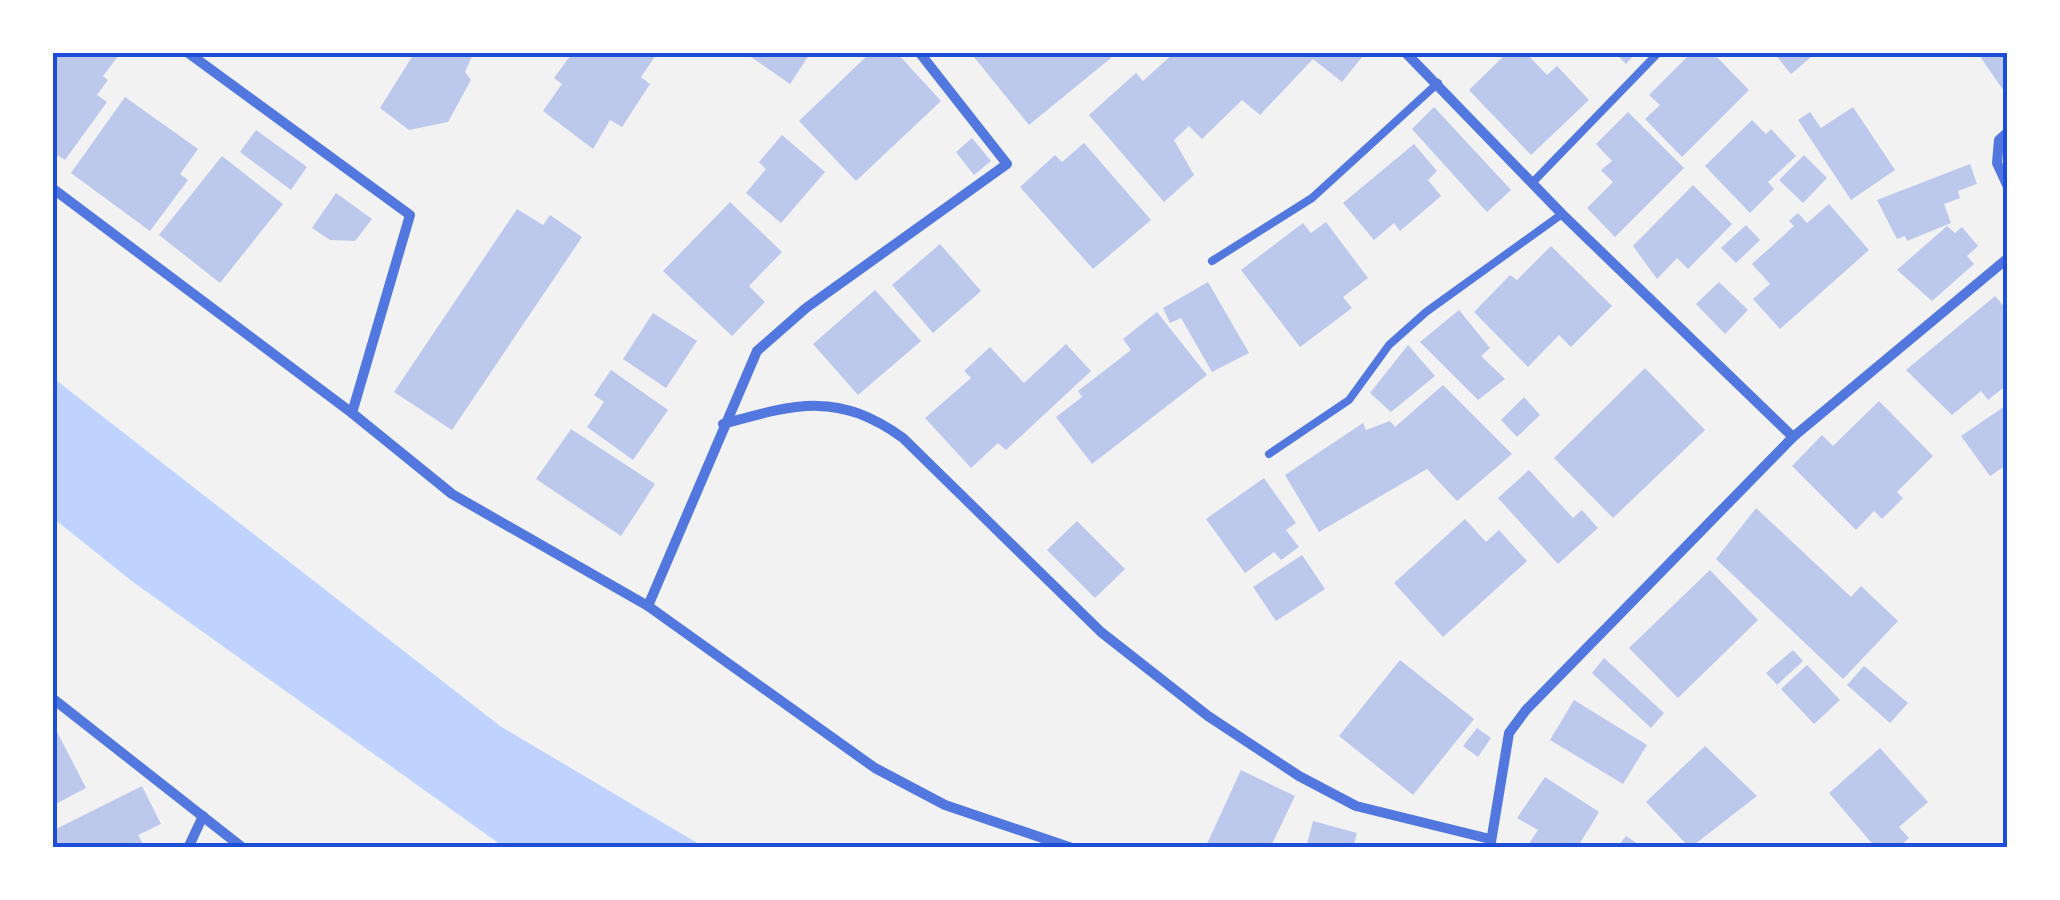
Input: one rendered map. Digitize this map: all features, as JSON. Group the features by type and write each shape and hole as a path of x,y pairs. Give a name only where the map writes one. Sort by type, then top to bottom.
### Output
{"street":[{"path":"187,52 410,215 352,413"},
{"path":"648,606 757,351 806,308 1007,164 919,52"},
{"path":"1405,52 1562,214 1793,437"},
{"path":"2008,132 1999,140 1997,163 2008,186"},
{"path":"52,188 352,413 452,494 648,606 876,768 944,805 1072,848"},
{"path":"723,424 797,404 846,410 880,422 903,438 1101,632 1208,716 1299,776 1356,806 1490,843 1509,733 1526,710 1793,437 2008,258"},
{"path":"52,698 243,848"},
{"path":"188,848 203,816"}],"lane":[{"path":"1532,182 1659,52"},
{"path":"1212,262 1312,198 1438,83"},
{"path":"1270,454 1349,400 1388,345 1426,312 1514,244 1562,214"}],"water":[{"path":"52,377 500,726 704,847 504,847 133,582 53,518"}],"building":[{"path":"58,52 121,52 103,76 108,80 97,95 107,102 65,160 52,152 52,60"},
{"path":"415,52 474,52 465,72 471,80 448,122 409,130 380,108"},
{"path":"573,52 658,52 641,77 650,84 622,127 610,120 593,149 543,111 562,84 554,78"},
{"path":"744,52 811,52 790,84"},
{"path":"871,52 896,52 941,101 856,181 799,121"},
{"path":"970,52 1106,52 1111,58 1029,125"},
{"path":"1175,52 1366,52 1342,82 1313,59 1260,115 1242,100 1202,139 1189,126 1174,140 1194,175 1164,202 1089,115 1136,73 1143,81"},
{"path":"1508,52 1525,52 1547,75 1557,66 1589,100 1531,155 1469,90"},
{"path":"1614,52 1637,52 1626,64"},
{"path":"1699,52 1712,52 1749,90 1682,157 1645,119 1660,105 1649,95 1691,53 1695,57"},
{"path":"1773,52 1817,52 1791,74"},
{"path":"1977,52 2008,52 2008,97"},
{"path":"125,97 198,149 180,174 188,180 150,231 71,173"},
{"path":"1434,107 1511,190 1487,212 1412,129"},
{"path":"1853,107 1895,170 1851,200 1798,120 1810,112 1821,128"},
{"path":"1628,112 1684,168 1615,237 1587,208 1613,182 1601,170 1612,161 1596,144"},
{"path":"1752,120 1766,134 1771,129 1796,156 1768,182 1774,189 1750,213 1705,166"},
{"path":"256,130 307,167 291,190 240,152"},
{"path":"782,135 825,172 781,223 746,193 766,169 759,162"},
{"path":"972,138 991,161 974,175 956,152"},
{"path":"1084,143 1151,220 1093,269 1020,187 1055,155 1062,162"},
{"path":"1414,144 1437,171 1428,180 1441,196 1400,231 1394,223 1374,240 1343,203"},
{"path":"1804,155 1827,178 1803,203 1779,180"},
{"path":"222,156 283,204 220,283 159,235"},
{"path":"1970,164 1977,184 1958,191 1960,198 1944,204 1951,223 1907,241 1905,236 1897,239 1877,200"},
{"path":"1693,185 1732,224 1688,269 1677,258 1657,279 1633,246"},
{"path":"336,193 372,219 355,241 330,240 312,228"},
{"path":"730,202 782,252 749,286 765,302 732,336 663,271"},
{"path":"1829,204 1869,250 1780,329 1753,299 1770,284 1752,264 1794,226 1789,221 1798,213 1807,223"},
{"path":"517,209 543,225 550,215 582,237 452,430 394,392"},
{"path":"1326,222 1368,278 1343,297 1352,308 1300,347 1241,270 1303,223 1311,233"},
{"path":"1746,225 1760,240 1736,263 1721,248"},
{"path":"1947,226 1955,233 1962,227 1978,246 1967,256 1974,264 1932,301 1897,270"},
{"path":"940,244 981,291 933,333 892,285"},
{"path":"1551,246 1612,306 1571,347 1559,335 1528,367 1474,312 1510,275 1517,280"},
{"path":"1208,282 1249,353 1212,372 1181,318 1170,323 1163,308"},
{"path":"1719,282 1748,310 1725,334 1696,304"},
{"path":"875,290 921,341 858,395 813,344"},
{"path":"1995,296 2008,311 2008,384 1988,400 1981,391 1952,415 1906,370"},
{"path":"1459,310 1490,348 1481,356 1505,379 1478,400 1420,342"},
{"path":"1157,312 1207,375 1092,464 1056,417 1082,397 1078,391 1131,350 1123,339"},
{"path":"653,313 697,341 666,388 623,359"},
{"path":"1066,344 1091,371 1006,450 998,443 971,468 925,418 971,378 964,371 990,347 1024,383"},
{"path":"1408,345 1435,376 1391,412 1370,393"},
{"path":"1645,368 1705,430 1613,518 1554,458"},
{"path":"611,370 668,410 633,460 587,427 604,402 594,395"},
{"path":"1443,385 1512,454 1457,501 1427,469 1319,532 1285,475 1363,423 1366,430 1390,421 1395,427"},
{"path":"1524,397 1540,415 1517,437 1501,420"},
{"path":"1879,401 1933,456 1897,492 1903,498 1882,519 1874,511 1856,530 1792,466 1822,435 1833,446"},
{"path":"2008,404 2008,464 1990,476 1961,436"},
{"path":"571,429 655,484 621,536 536,479"},
{"path":"1529,470 1573,518 1582,510 1598,528 1558,564 1498,498"},
{"path":"1264,478 1296,523 1286,530 1299,547 1281,560 1274,552 1245,573 1206,519"},
{"path":"1756,508 1851,597 1861,586 1898,621 1843,679 1716,559"},
{"path":"1465,519 1486,542 1499,530 1527,561 1443,637 1394,583"},
{"path":"1077,521 1125,569 1095,598 1047,550"},
{"path":"1302,555 1325,589 1276,621 1253,587"},
{"path":"1710,570 1758,620 1678,698 1629,648"},
{"path":"1793,650 1803,661 1777,685 1766,673"},
{"path":"1604,658 1664,713 1651,728 1592,673"},
{"path":"1400,660 1474,719 1413,795 1339,736"},
{"path":"1807,665 1840,700 1814,724 1781,689"},
{"path":"1864,666 1908,703 1890,723 1847,685"},
{"path":"1574,700 1647,745 1623,784 1550,740"},
{"path":"52,722 86,788 52,806"},
{"path":"1477,728 1491,738 1478,757 1463,746"},
{"path":"1705,746 1757,796 1690,848 1646,802"},
{"path":"1880,748 1928,802 1899,827 1909,838 1898,848 1876,848 1829,793"},
{"path":"1241,770 1295,796 1270,848 1205,848"},
{"path":"1545,777 1599,812 1580,843 1588,848 1526,848 1538,830 1517,818"},
{"path":"142,786 161,824 138,835 145,848 57,848 52,831"},
{"path":"1313,821 1357,833 1353,848 1306,848"},
{"path":"1626,836 1644,848 1617,848"}]}
